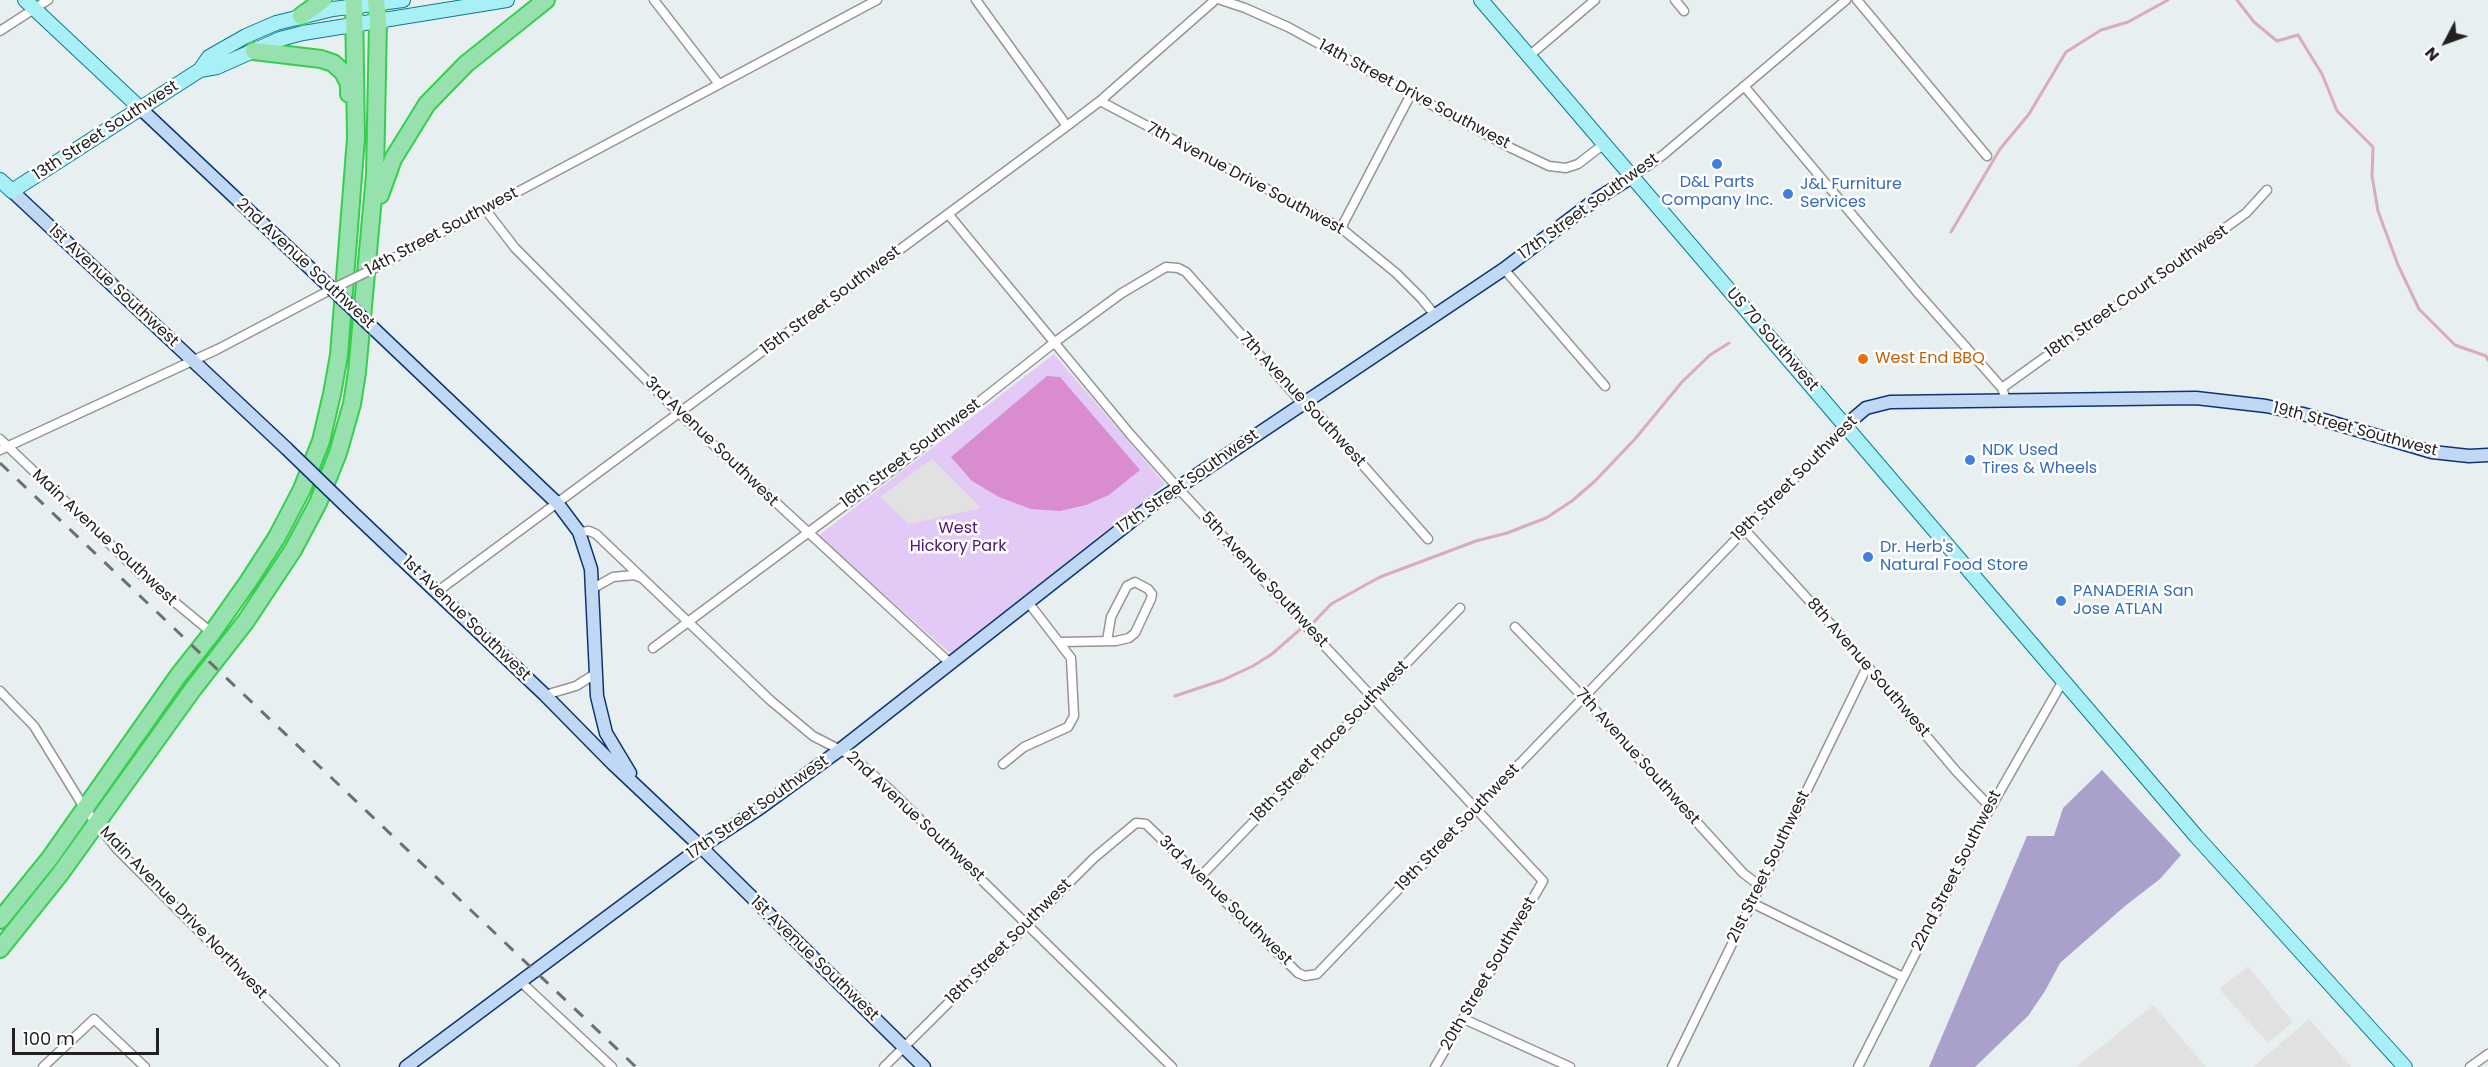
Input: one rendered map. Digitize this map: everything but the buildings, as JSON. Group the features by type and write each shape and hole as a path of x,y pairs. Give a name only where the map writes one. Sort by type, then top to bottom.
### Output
{"highway":[{"path":"301,16 323,0"},
{"path":"371,222 393,159 427,105 466,64 546,0"},
{"path":"0,949 96,824 193,689 246,621 293,550 318,503 338,453 352,404 357,372 371,222 378,123 376,2"},
{"path":"0,920 85,809 178,676 212,633 277,537 302,489 321,441 339,355 356,138 354,3"},
{"path":"254,51 321,59 333,63 343,72 348,84 356,138"}],"main road":[{"name":"13th Street Southwest","path":"200,70 209,57 276,23 354,3 404,0"},
{"name":"13th Street Southwest","path":"12,191 200,70 217,67 280,39 303,33 507,0"},
{"name":"US 70 Southwest","path":"1481,0 2246,892 2404,1067"},
{"name":"2nd Avenue Southwest","path":"29,5 140,108"},
{"name":"1st Avenue Southwest","path":"0,180 12,191"}],"street":[{"path":"0,31 29,5 48,0"},
{"path":"654,0 719,84"},
{"name":"14th Street Southwest","path":"2,445 218,349 377,267 877,0"},
{"path":"976,0 1067,126"},
{"name":"15th Street Southwest","path":"438,591 1100,101 1215,0"},
{"name":"14th Street Drive Southwest","path":"1221,0 1288,27 1549,166 1566,168 1578,164 1604,144"},
{"path":"1529,56 1595,0"},
{"path":"1675,0 1684,11"},
{"name":"17th Street Southwest","path":"406,1067 701,847 760,808 841,749 1177,487 1504,268 1595,200 1663,155 1846,0"},
{"path":"1857,0 1987,156"},
{"path":"1744,86 2004,394"},
{"path":"1341,228 1411,94"},
{"name":"7th Avenue Drive Southwest","path":"1100,101 1341,228 1396,273 1421,297 1435,315"},
{"name":"2nd Avenue Southwest","path":"140,108 558,504 579,532 591,569 597,696 606,733 625,766 654,801"},
{"name":"18th Street Court Southwest","path":"2004,394 2246,213 2266,190"},
{"name":"1st Avenue Southwest","path":"12,191 438,591 924,1067"},
{"name":"3rd Avenue Southwest","path":"484,209 515,248 680,414 950,663"},
{"name":"5th Avenue Southwest","path":"949,215 1130,434 1177,487 1543,881"},
{"name":"16th Street Southwest","path":"653,648 899,465 1055,342 1140,282 1158,271 1172,267"},
{"name":"7th Avenue Southwest","path":"1172,267 1186,272 1302,403 1317,413 1428,539"},
{"path":"1504,268 1605,386"},
{"name":"19th Street Southwest","path":"1312,976 1317,974 1477,809 1846,425 1866,408 1890,402 2004,394 2228,400 2303,414 2432,452 2469,456 2488,455"},
{"name":"Main Avenue Southwest","path":"2,445 141,574 212,633"},
{"name":"8th Avenue Southwest","path":"1744,530 1990,807"},
{"name":"2nd Avenue Southwest","path":"579,532 589,531 596,534 647,580 770,700 813,736 841,749 887,787 1028,923 1172,1067"},
{"path":"592,589 600,583 622,575 634,575 647,580"},
{"path":"1060,642 1107,641 1122,640 1135,633 1151,599 1152,594 1148,589 1135,582 1127,586 1111,617 1107,641"},
{"path":"1003,764 1024,747 1061,731 1072,722 1074,716 1071,658 1028,602"},
{"name":"18th Street Place Southwest","path":"1200,877 1460,608"},
{"name":"7th Avenue Southwest","path":"1515,627 1584,698 1736,865 1760,885"},
{"name":"21st Street Southwest","path":"1672,1067 1868,667"},
{"path":"545,695 576,686 595,674"},
{"name":"22nd Street Southwest","path":"1858,1067 1990,807 2064,680"},
{"name":"Main Avenue Drive Northwest","path":"0,691 34,726 85,809 117,849 335,1067"},
{"name":"3rd Avenue Southwest","path":"1139,822 1146,824 1298,973 1312,976"},
{"name":"18th Street Southwest","path":"885,1067 1028,923 1130,825 1139,822"},
{"name":"20th Street Southwest","path":"1435,1067 1543,881"},
{"path":"1752,903 1903,977"},
{"path":"521,982 612,1067"},
{"path":"43,1067 94,1019 145,1067"},
{"path":"1464,1019 1570,1067"},
{"path":"2470,1067 2488,1054"}],"shaded area":[{"path":"1047,376 1060,377 1140,470 1109,495 1086,505 1060,511 1031,509 999,497 972,481 951,457"},
{"path":"932,459 981,508 909,524 880,497"},
{"path":"2102,770 2181,855 2160,879 2125,906 2060,963 2028,1016 1975,1067 1929,1067 2027,836 2054,836 2063,808"},
{"path":"2248,966 2293,1022 2268,1043 2219,989"},
{"path":"2153,1005 2206,1067 2076,1067"},
{"path":"2309,1019 2351,1067 2253,1067"}],"green space":[{"name":"West Hickory Park","path":"1054,354 1165,484 951,654 818,536"}],"waterway":[{"path":"1951,232 2000,149 2029,114 2066,52 2101,30 2128,22 2168,0"},
{"path":"2237,0 2254,22 2277,41 2298,35 2322,74 2337,111 2373,147 2372,176 2378,211 2398,265 2419,309 2455,345 2486,356 2488,360"},
{"path":"1175,696 1223,680 1253,666 1272,654 1304,626 1313,623 1331,604 1380,577 1546,518 1572,501 1595,481 1635,439 1682,382 1710,355 1729,343"}],"railway":[{"path":"0,463 636,1067"}],"place":[{"name":"D&L Parts Company Inc.","path":"1717,164"},
{"name":"J&L Furniture Services","path":"1788,194"},
{"name":"West End BBQ","path":"1863,359"},
{"name":"NDK Used Tires & Wheels","path":"1970,460"},
{"name":"Dr. Herb's Natural Food Store","path":"1868,557"},
{"name":"PANADERIA San Jose ATLAN","path":"2061,601"}]}
